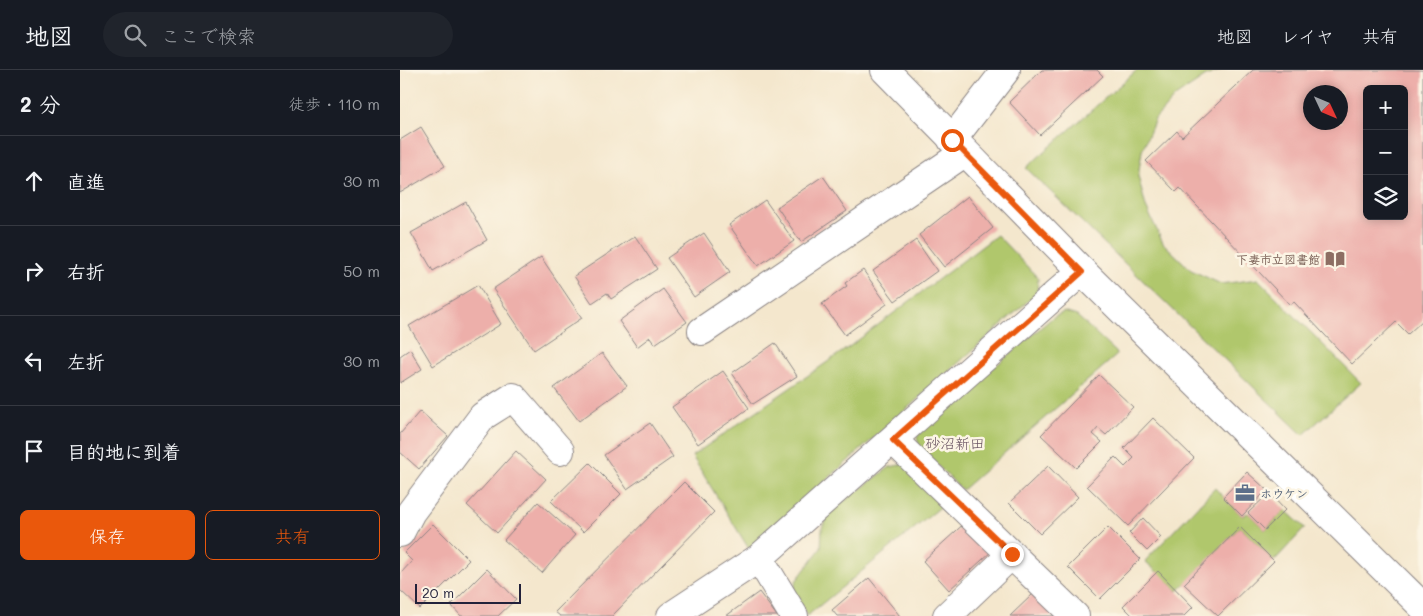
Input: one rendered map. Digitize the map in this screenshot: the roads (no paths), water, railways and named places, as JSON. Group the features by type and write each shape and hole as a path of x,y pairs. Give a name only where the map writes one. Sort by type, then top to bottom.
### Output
{"street":[{"path":"885,70 1082,272 1423,607"},
{"path":"702,331 958,146 1006,70"},
{"path":"671,616 759,558 1082,272"},
{"path":"400,532 411,512 483,416 513,397 560,451"},
{"path":"893,440 1075,616"},
{"path":"946,616 1012,554"},
{"path":"759,558 794,616"}],"place":[{"name":"下妻市立図書館","path":"1335,259"},
{"name":"ホウケン","path":"1245,493"}],"district":[{"name":"砂沼新田","path":"955,443"}]}
